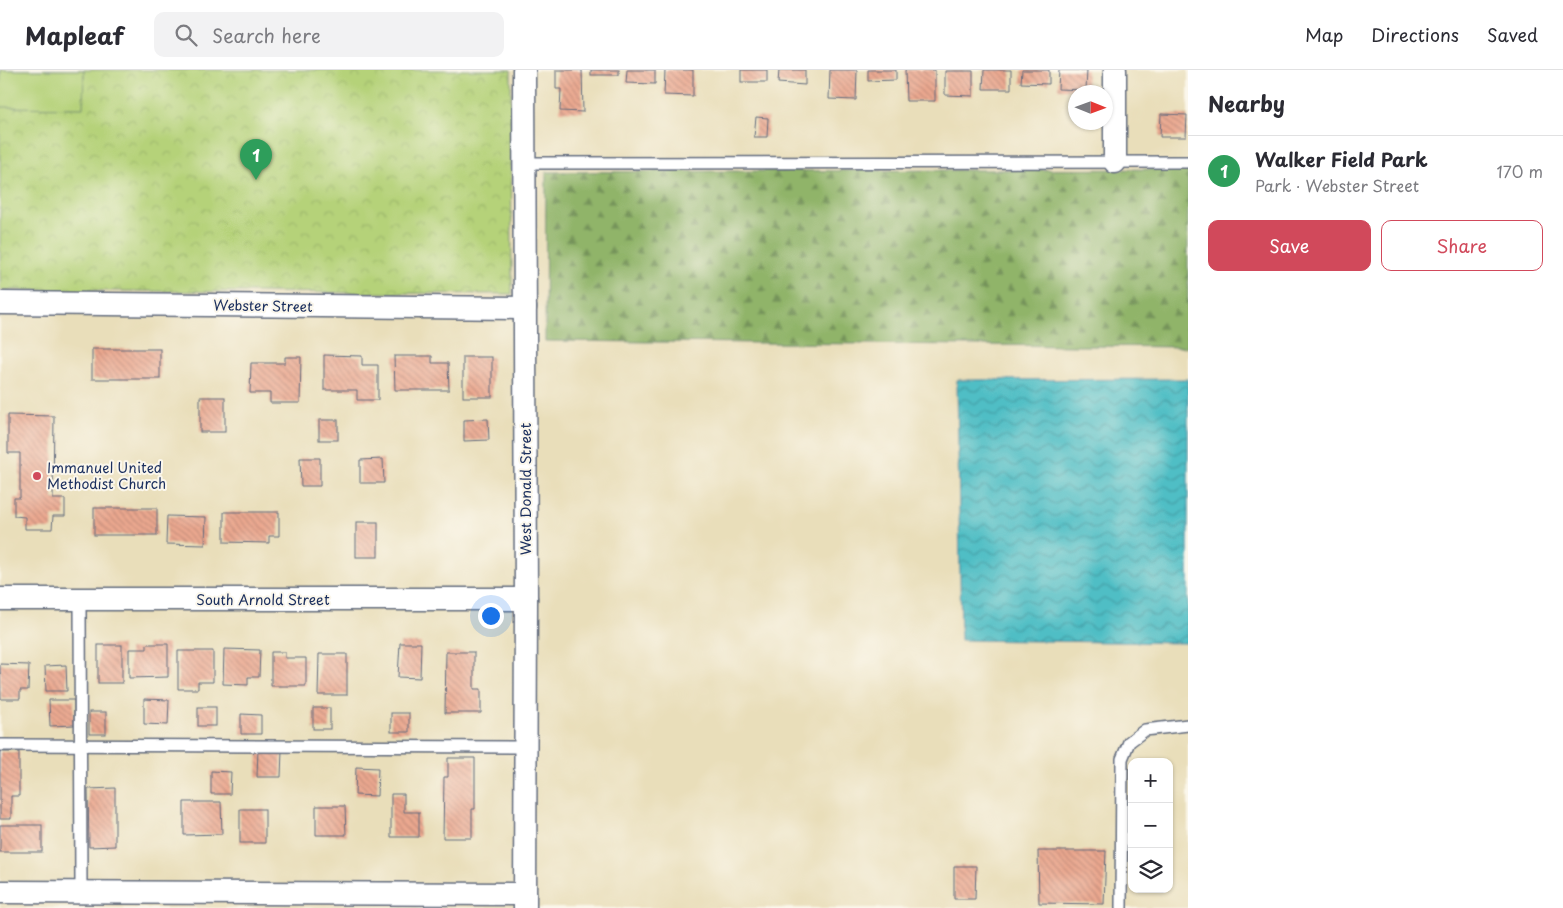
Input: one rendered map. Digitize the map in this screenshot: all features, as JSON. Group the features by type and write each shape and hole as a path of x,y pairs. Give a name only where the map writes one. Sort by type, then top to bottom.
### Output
{"street":[{"name":"West Donald Street","path":"524,70 525,901"},
{"path":"1115,70 1115,162"},
{"name":"Webster Street","path":"0,303 525,308"},
{"name":"South Arnold Street","path":"0,599 526,599"},
{"path":"0,892 525,901"}],"lane":[{"path":"525,163 1188,162"},
{"path":"80,600 81,893"},
{"path":"1121,908 1122,760 1129,742 1145,730 1188,725"},
{"path":"0,745 526,747"}],"green space":[{"path":"0,70 511,70 512,294 0,290"},
{"path":"1,70 84,70 83,108 0,107"},
{"path":"1188,169 1188,347 545,341 546,172"}],"water":[{"path":"1188,379 1188,643 961,640 957,380"}],"building":[{"path":"556,70 582,70 583,112 560,111 561,89 556,89"},
{"path":"591,70 619,70 619,75 591,75"},
{"path":"627,70 655,70 655,84 626,83"},
{"path":"665,70 693,70 693,96 664,95"},
{"path":"741,70 767,70 767,82 741,82"},
{"path":"779,70 805,70 805,85 778,83"},
{"path":"830,70 857,70 856,100 829,99"},
{"path":"868,70 896,70 896,80 868,81"},
{"path":"905,70 935,70 935,101 906,101"},
{"path":"984,70 1011,70 1011,89 983,89"},
{"path":"1022,70 1049,70 1049,84 1021,83"},
{"path":"1059,70 1087,70 1086,85 1068,85 1068,89 1058,89"},
{"path":"945,71 973,71 973,96 945,95"},
{"path":"1161,114 1187,115 1186,137 1160,137"},
{"path":"756,117 768,118 767,137 754,137"},
{"path":"92,349 160,349 160,379 92,379"},
{"path":"324,355 362,356 362,365 378,365 378,400 357,400 357,390 324,390"},
{"path":"394,356 432,356 432,363 448,363 449,390 395,390"},
{"path":"285,357 301,357 300,403 270,403 270,393 250,393 251,363 285,363"},
{"path":"463,357 492,357 492,397 463,397"},
{"path":"200,397 225,397 225,432 200,432"},
{"name":"Immanuel United Methodist Church","path":"8,415 54,416 53,499 65,499 65,516 53,516 52,529 25,529 25,517 14,516 14,498 20,498 20,453 8,453"},
{"path":"488,419 489,440 464,441 464,420"},
{"path":"319,420 338,420 338,440 319,440"},
{"path":"300,458 320,458 320,486 301,486"},
{"path":"383,459 384,483 360,483 360,460"},
{"path":"94,508 157,508 157,535 94,535"},
{"path":"224,512 279,512 279,536 269,536 269,543 224,542"},
{"path":"167,516 206,517 205,545 166,544"},
{"path":"356,522 378,522 378,557 356,557"},
{"path":"400,643 421,643 420,678 398,677"},
{"path":"147,644 168,644 168,677 129,678 129,649 147,649"},
{"path":"98,645 122,645 122,683 98,683"},
{"path":"224,649 260,650 259,677 248,677 248,685 223,684"},
{"path":"178,651 213,651 213,682 198,682 198,689 178,689"},
{"path":"271,652 285,652 285,658 306,658 306,686 271,686"},
{"path":"446,652 474,652 474,689 481,689 481,713 445,713"},
{"path":"319,654 347,654 347,695 318,695"},
{"path":"0,664 29,665 28,690 20,690 20,699 1,699"},
{"path":"66,665 67,691 46,691 45,666"},
{"path":"144,699 169,700 168,725 144,724"},
{"path":"49,700 74,700 74,725 50,726"},
{"path":"198,707 216,707 216,726 198,726"},
{"path":"313,708 330,708 330,729 313,729"},
{"path":"89,712 106,712 106,734 89,734"},
{"path":"391,713 409,713 409,732 391,732"},
{"path":"241,714 261,715 261,734 241,734"},
{"path":"258,749 282,750 281,777 257,777"},
{"path":"0,752 19,752 19,796 11,796 11,819 0,819"},
{"path":"448,758 475,758 475,809 472,809 472,838 443,838 444,777 448,777"},
{"path":"356,767 378,768 377,796 355,795"},
{"path":"211,771 231,772 230,794 211,794"},
{"path":"115,788 115,846 89,847 88,789"},
{"path":"391,794 404,794 404,812 419,812 419,837 391,837"},
{"path":"184,802 221,802 222,834 184,835"},
{"path":"316,806 345,806 346,835 316,835"},
{"path":"240,809 265,809 265,843 240,843"},
{"path":"0,825 42,825 42,852 0,852"},
{"path":"1038,851 1106,851 1104,904 1039,903"},
{"path":"954,866 976,866 975,899 954,899"}],"place":[{"name":"Walker Field Park","path":"256,180"},
{"name":"Immanuel United Methodist Church","path":"37,476"}]}
